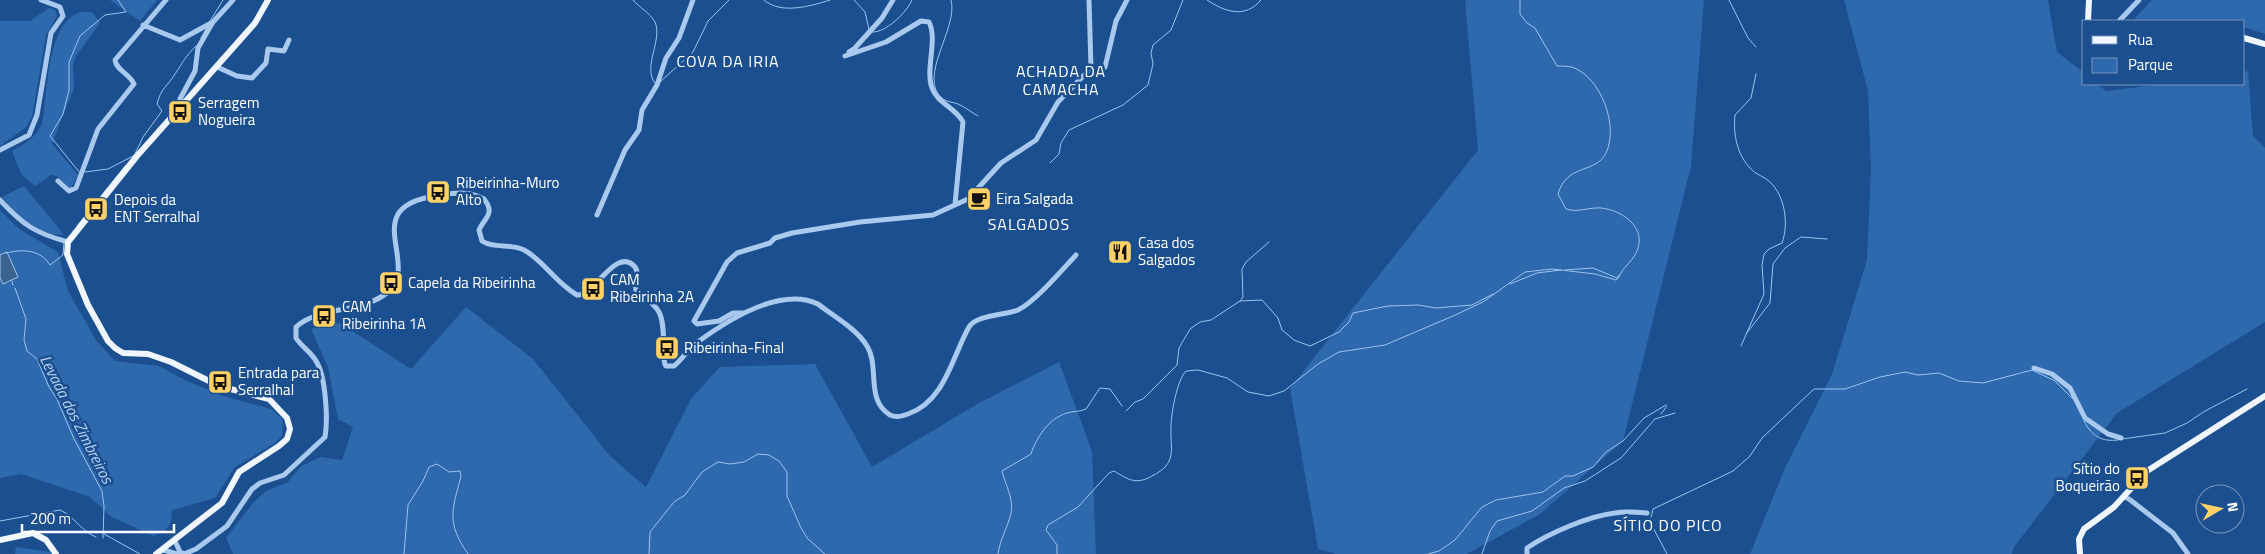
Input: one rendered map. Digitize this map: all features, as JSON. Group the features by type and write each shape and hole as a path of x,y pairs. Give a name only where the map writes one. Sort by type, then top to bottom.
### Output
{"main road":[{"path":"156,554 222,503 239,472 279,446 286,439 290,429 287,418 269,399 219,386 170,362 148,354 123,353 115,348 108,341 88,305 67,254 67,241 183,104 255,23 268,0"},
{"path":"2088,20 2089,0"},
{"path":"2245,38 2265,44"},
{"path":"2080,554 2080,539 2084,529 2124,497 2147,471 2265,396"},
{"path":"0,540 34,533 46,540 56,554"}],"street":[{"path":"0,150 29,135 37,115 50,33 64,16 60,7 41,0"},
{"path":"58,181 69,192 76,188 98,130 132,88 133,80 116,65 114,60 166,0"},
{"path":"143,26 180,40 210,23 233,0"},
{"path":"597,215 626,150 639,130 642,110 657,85 666,58 678,38 693,0"},
{"path":"893,0 882,18 846,56 886,42 921,21 929,22 932,54 929,78 932,90 963,122 955,204"},
{"path":"1089,0 1091,68 1093,72 1098,72 1105,67 1116,21 1127,0"},
{"path":"2120,20 2139,0"},
{"path":"183,104 180,99 195,71 198,48 210,23"},
{"path":"217,67 237,76 252,78 266,63 268,49 284,51 289,40"},
{"path":"744,313 733,313 712,323 697,324 694,321 727,262 737,253 770,243 775,238 792,233 860,222 933,215 944,212 955,204 968,199 1001,163 1030,146 1042,132 1058,102 1091,68"},
{"path":"175,541 180,552 185,554 227,526 252,489 260,483 284,475 325,437 327,420 321,372 316,361 296,338 296,327 305,320 346,310 381,297 392,287 396,267 395,221 402,207 410,202 464,192 484,199 489,212 487,220 479,230 482,241 487,244 515,246 524,250 555,279 577,295 588,292 610,268 617,264 630,263 637,272 636,290 653,305 662,320 665,340 662,358 666,366 674,366 694,345 744,313 788,299 809,300 818,304 866,345 871,354 878,403 892,416 901,416 921,410 934,396 954,362 970,324 976,320 1019,309 1050,283 1076,255"},
{"path":"0,200 20,223 52,238 67,241"},
{"path":"2034,368 2052,374 2070,388 2085,418 2108,434 2121,438"},
{"path":"2124,497 2173,533 2188,554"},
{"path":"1527,554 1527,548 1534,542 1583,521 1617,512 1647,512"},
{"path":"163,550 177,554"}],"green space":[{"path":"110,0 157,0 140,21"},
{"path":"1465,0 1704,0 1691,166 1623,441 1540,514 1467,554 1337,554 1318,549 1290,388 1478,150"},
{"path":"1844,0 2048,0 2057,52 2082,71 2082,85 2098,85 2106,91 2156,85 2245,85 2245,72 2248,71 2253,136 2265,148 2265,322 2117,413 2014,547 2012,554 1750,554 1785,468 1832,374 1867,260 1871,169 1868,91"},
{"path":"2152,0 2265,0 2265,34 2245,27 2245,20 2136,20 2135,18"},
{"path":"49,8 55,10 57,16 46,35 32,117 25,128 0,146 0,21 30,21"},
{"path":"81,12 92,12 100,23 76,56 73,66 74,88 52,144 78,175 71,188 68,188 57,176 51,175 35,186 21,174 12,151 29,140 42,124 55,44 61,29 70,18"},
{"path":"24,186 64,235 45,232 37,228 15,212 2,197"},
{"path":"0,210 19,229 58,252 68,291 96,340 115,361 159,366 185,380 223,396 271,409 283,420 282,436 275,443 235,467 215,498 172,510 170,524 166,530 153,536 110,516 90,497 21,474 0,478"},
{"path":"466,307 533,359 610,456 646,487 691,399 720,367 815,364 872,467 979,403 1059,362 1092,451 1096,554 233,554 226,538 253,503 266,491 288,482 301,466 321,457 342,460 353,427 338,419 328,367 311,329 340,323 411,369"},
{"path":"16,547 50,552 52,554 15,554"}],"shaded area":[{"path":"7,252 18,277 3,284 0,278 0,255"}],"waterway":[{"path":"80,173 50,136 63,114 69,90 69,62 80,36 105,15 126,12 118,0"},
{"path":"210,21 223,0"},
{"path":"633,0 655,22 657,29 651,61 652,77 655,83"},
{"path":"660,82 693,52 708,21 729,0"},
{"path":"764,0 771,5 787,8 805,7 830,0"},
{"path":"854,0 865,12 869,29"},
{"path":"872,32 883,29 895,21 906,10 912,0"},
{"path":"951,0 952,11 936,66 934,79 936,90 943,99 961,105 978,116"},
{"path":"1050,163 1059,154 1061,143 1069,130 1123,105 1148,85 1153,64 1151,53 1153,45 1171,30 1183,0"},
{"path":"1207,0 1221,8 1235,12 1248,10 1261,0"},
{"path":"1057,554 1057,545 1046,530 1048,525 1078,507 1109,473 1114,471 1128,479 1137,481 1152,476 1166,466 1171,455 1173,406 1180,382 1186,371 1198,370 1227,378 1248,392 1269,396 1284,391 1318,364 1339,352 1385,345 1453,316 1483,302 1525,272 1552,269 1595,274 1616,280 1619,277 1638,248 1639,240 1635,226 1623,216 1609,209 1566,209 1558,194 1562,184 1568,177 1596,164 1606,153 1610,130 1605,104 1599,91 1582,72 1572,67 1557,66 1535,28 1527,23 1520,14 1520,0"},
{"path":"1729,0 1748,38 1756,47"},
{"path":"201,38 206,29"},
{"path":"135,154 143,137 162,111 157,104 162,91 196,46"},
{"path":"1741,346 1764,294 1762,265 1764,254 1769,249 1782,243 1785,227 1784,211 1779,195 1770,182 1753,171 1746,163 1739,151 1735,137 1735,115 1751,98 1756,74"},
{"path":"85,172 108,169 135,155"},
{"path":"77,226 125,166"},
{"path":"1746,334 1770,303 1773,264 1785,248 1801,237 1827,239"},
{"path":"1240,301 1243,297 1242,269 1246,262 1269,242"},
{"path":"6,253 18,251 36,253 50,265 63,255 64,243"},
{"path":"1565,270 1593,268 1617,278 1619,275"},
{"path":"1510,284 1537,273 1561,270"},
{"name":"Levada dos Zimbreiros","path":"12,281 13,285"},
{"name":"Levada dos Zimbreiros","path":"15,288 26,319 24,340 27,351 37,359 74,439 102,491 104,506 103,538"},
{"path":"1126,411 1135,402 1143,399 1177,365 1179,348 1190,329 1200,322 1211,320 1240,301 1262,300 1278,318 1282,330 1294,340 1310,346 1339,332 1349,322 1353,313 1388,306 1418,305 1436,308 1472,305 1493,294"},
{"path":"1651,517 1653,509 1733,471 1750,456 1762,438 1814,389 1845,389 1880,377 1905,372 1918,375 1939,373 1959,381 1983,383 2032,370 2055,381 2073,399"},
{"path":"998,554 1012,508 1002,471 1031,454 1040,435 1054,419 1067,413 1086,409 1100,388 1110,389 1122,406"},
{"path":"2122,439 2165,433 2187,423 2205,411 2247,389"},
{"path":"1428,554 1439,551 1455,540 1482,507 1496,500 1543,492 1565,476 1573,476 1593,467 1606,452 1623,441 1644,418 1666,405"},
{"path":"1661,414 1667,406"},
{"path":"1482,554 1490,531 1497,521 1532,511 1564,488 1585,481 1621,458 1655,419 1675,413"},
{"path":"2084,421 2090,431 2098,437 2107,440 2118,440"},
{"path":"649,554 650,532 674,502 685,495 702,472 718,462 730,464 744,462 758,454 769,455 779,461 787,472 787,496 801,528 808,539 825,554"},
{"path":"404,554 408,505 423,481 429,467 437,464 449,472 460,471 461,476 455,498 453,516 456,533 468,554"},
{"name":"Levada dos Zimbreiros","path":"0,521 60,510 70,516 86,532 96,537"},
{"path":"1650,522 1667,554"},
{"name":"Levada dos Zimbreiros","path":"104,534 140,554"}],"place":[{"name":"Serragem Nogueira","path":"180,112"},
{"name":"Ribeirinha-Muro Alto","path":"438,192"},
{"name":"Eira Salgada","path":"979,199"},
{"name":"Depois da ENT Serralhal","path":"96,209"},
{"name":"Casa dos Salgados","path":"1120,252"},
{"name":"Capela da Ribeirinha","path":"391,283"},
{"name":"CAM Ribeirinha 2A","path":"593,289"},
{"name":"CAM Ribeirinha 1A","path":"324,316"},
{"name":"Ribeirinha-Final","path":"667,348"},
{"name":"Entrada para Serralhal","path":"220,382"},
{"name":"Sítio do Boqueirão","path":"2137,478"}],"district":[{"name":"COVA DA IRIA","path":"728,61"},
{"name":"ACHADA DA CAMACHA","path":"1061,80"},
{"name":"SALGADOS","path":"1029,224"},
{"name":"SÍTIO DO PICO","path":"1668,525"}]}
